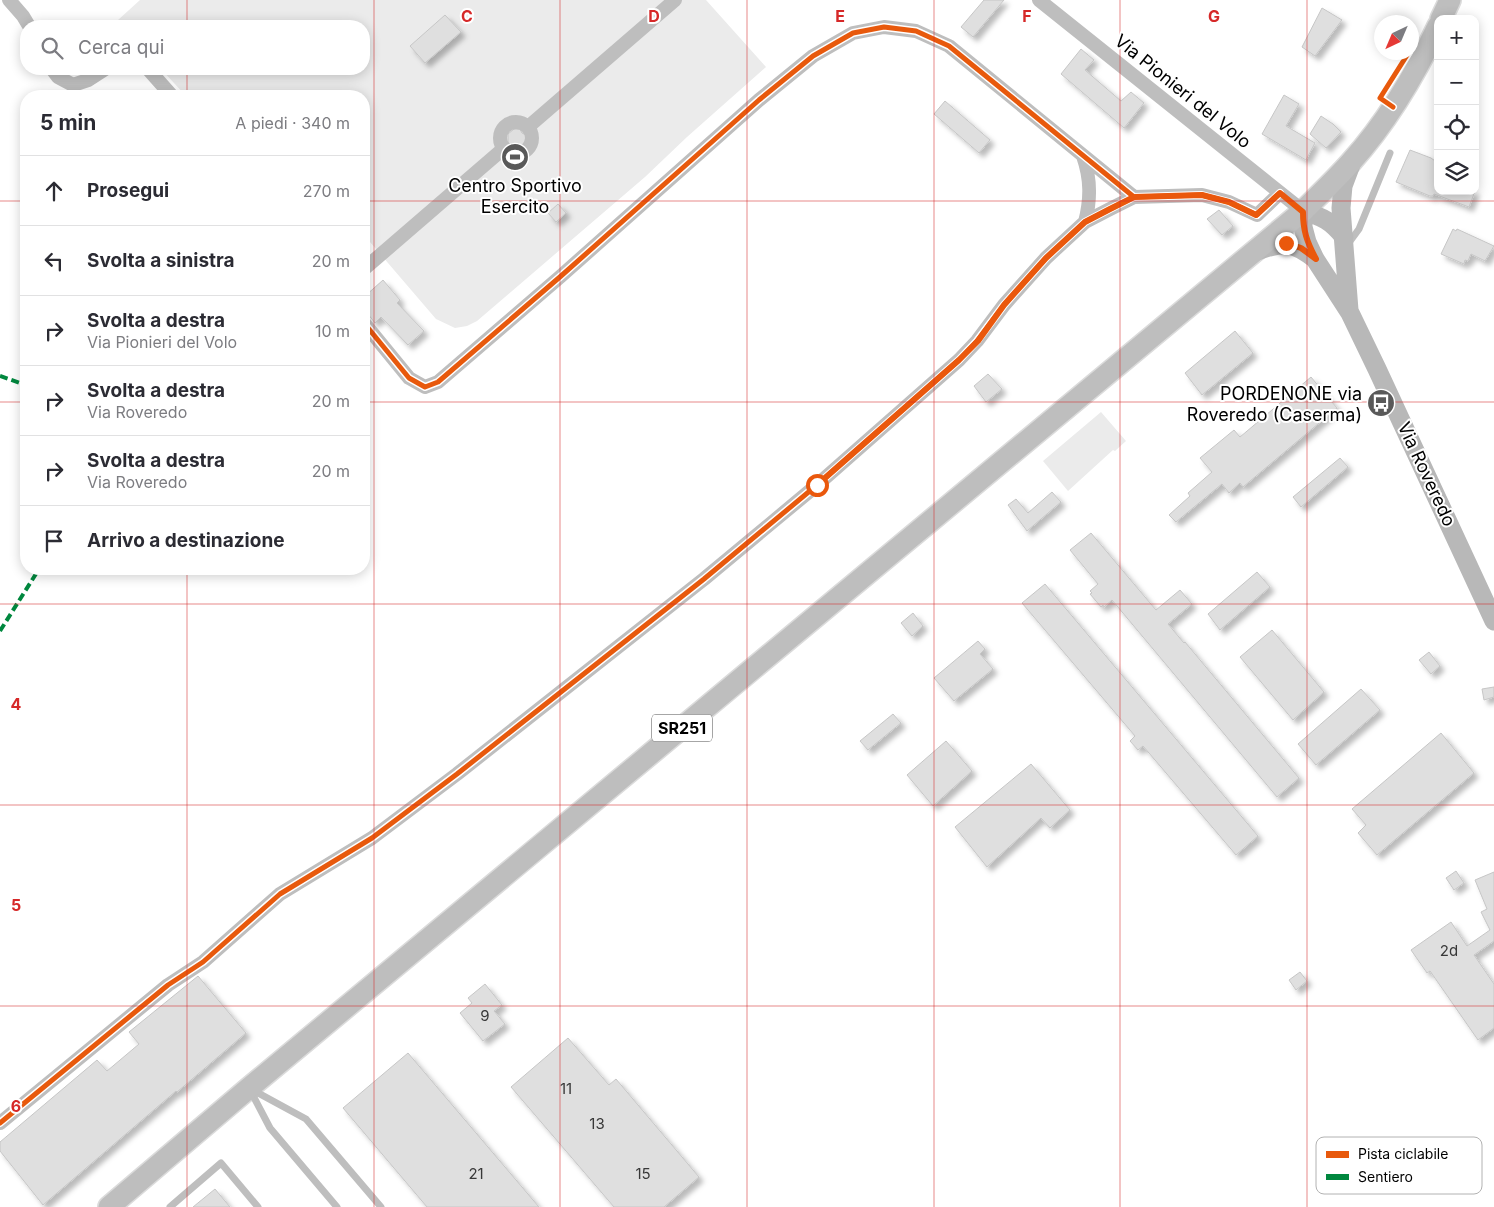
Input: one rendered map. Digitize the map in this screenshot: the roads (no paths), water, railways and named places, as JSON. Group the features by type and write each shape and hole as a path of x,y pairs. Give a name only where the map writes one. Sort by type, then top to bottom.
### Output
{"main road":[{"path":"1443,15 1450,0"},
{"name":"SR251","path":"109,1207 249,1088 1303,212 1352,161 1382,124 1408,83 1434,34"},
{"name":"Via Roveredo","path":"1350,314 1341,208 1343,186 1352,161"},
{"path":"1303,212 1326,218 1334,224 1344,243"},
{"name":"Via Roveredo","path":"1303,212 1303,227 1307,242 1350,314 1492,616"},
{"name":"Via Roveredo","path":"1256,251 1272,245 1286,243 1301,248 1316,259"}],"street":[{"path":"9,0 25,20"},
{"path":"528,127 675,0"},
{"name":"Via Pionieri del Volo","path":"1039,0 1303,212"},
{"path":"370,330 408,378 425,387 438,382 759,100 813,56 853,33 884,27 916,31 950,46 1134,197"},
{"path":"56,75 58,78 73,85 96,75"},
{"path":"153,75 167,90"},
{"path":"518,122 528,127 532,136 532,142 526,150 512,154 503,149 499,138 507,124 518,122"},
{"path":"370,264 503,149"},
{"path":"1083,156 1090,189 1089,206 1085,222"},
{"path":"0,1123 168,985 203,962 280,894 372,838 457,774 704,579 817,485 959,360 978,341 1004,305 1046,258 1085,222 1134,197 1202,195 1229,202 1256,215 1280,193"}],"lane":[{"path":"1344,243 1359,229 1390,153"},
{"path":"249,1088 270,1128 337,1207"},
{"path":"249,1088 306,1119 381,1207"},
{"path":"170,1207 221,1163 258,1207"}],"place":[{"name":"Centro Sportivo Esercito","path":"515,157"},
{"name":"PORDENONE via Roveredo (Caserma)","path":"1381,403"}]}
